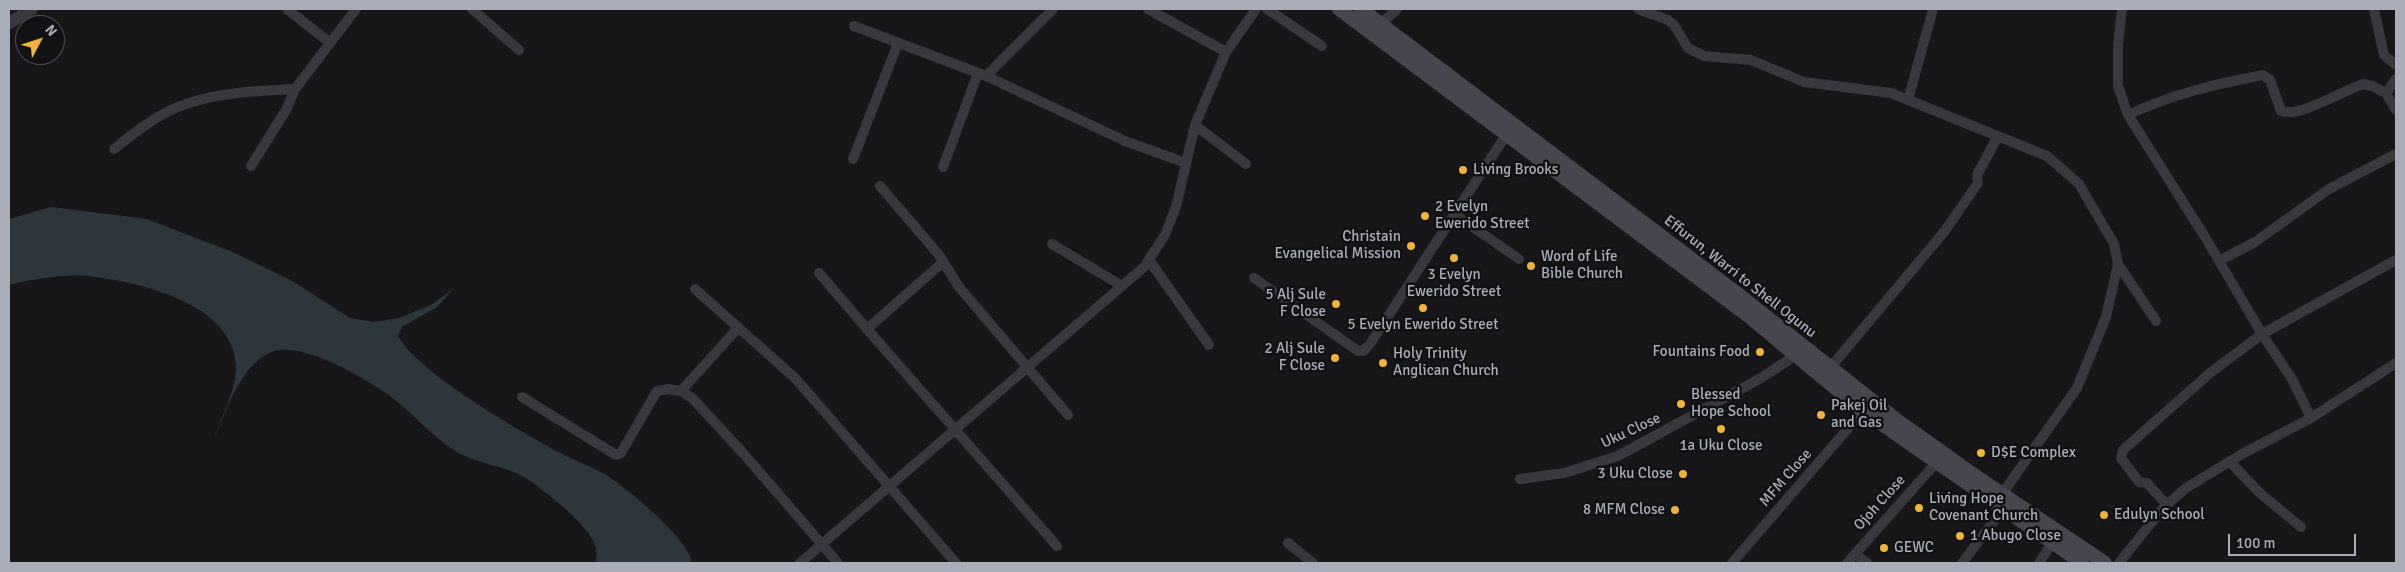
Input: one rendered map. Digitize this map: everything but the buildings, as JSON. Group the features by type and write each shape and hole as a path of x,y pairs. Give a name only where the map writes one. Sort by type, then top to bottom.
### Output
{"main road":[{"name":"Effurun, Warri to Shell Ogunu","path":"1339,9 1750,318 1863,412 2082,563"},
{"name":"Effurun, Warri to Shell Ogunu","path":"1361,9 1734,291 1898,421 2105,563"},
{"path":"1538,159 1546,147"}],"street":[{"path":"9,23 32,9"},
{"path":"287,9 329,42"},
{"path":"251,166 286,110 295,89 356,9"},
{"path":"472,9 519,50"},
{"path":"944,167 982,74 1053,9"},
{"path":"1148,9 1226,52"},
{"path":"800,563 1144,267 1169,226 1176,207 1195,125 1226,52 1256,9"},
{"path":"1267,9 1322,46"},
{"path":"1381,24 1396,9"},
{"path":"1638,9 1668,20 1674,25 1688,48 1704,56 1751,60 1804,82 1891,93 1997,138 2047,156 2079,184 2114,244 2118,264 2156,321"},
{"path":"1908,100 1933,9"},
{"path":"2122,9 2118,44 2118,86 2128,115 2262,334 2292,379 2310,418"},
{"path":"2374,9 2384,55 2396,65"},
{"path":"854,26 982,74 1125,141 1186,163"},
{"path":"853,159 898,43"},
{"path":"2128,115 2162,99 2213,84 2263,75 2270,80 2281,111 2288,114 2303,110 2363,84 2386,93 2396,110"},
{"path":"2386,93 2396,79"},
{"path":"114,149 164,114 189,103 262,91 295,89"},
{"path":"1195,125 1246,164"},
{"path":"1254,278 1358,351 1363,351 1370,344 1506,135"},
{"path":"1830,368 1950,225 1978,183 1977,175 1997,138"},
{"path":"2219,261 2255,242 2329,189 2396,154"},
{"path":"880,186 939,255 959,287 1068,415"},
{"path":"1454,214 1519,258"},
{"path":"1052,244 1122,286"},
{"path":"1149,260 1209,345"},
{"path":"2167,505 2147,483 2139,482 2121,458 2123,450 2223,363 2262,334 2396,260"},
{"path":"867,329 942,262"},
{"path":"2002,494 2077,388 2106,317 2118,264"},
{"path":"819,274 1057,546"},
{"path":"695,289 795,378 956,563"},
{"path":"681,391 738,328"},
{"name":"Uku Close","path":"1520,478 1564,473 1618,456 1762,378 1796,355"},
{"path":"2119,563 2167,505 2186,488 2310,418 2396,363"},
{"path":"522,397 616,455 621,453 657,391 669,389 681,391 692,398 743,452 838,563"},
{"name":"MFM Close","path":"1732,563 1863,412"},
{"name":"Ojoh Close","path":"1847,563 1936,462"},
{"path":"2230,462 2261,494 2301,527"},
{"path":"1962,563 2003,509"},
{"path":"1288,543 1313,563"},
{"path":"2039,563 2052,543"},
{"path":"1855,554 1867,563"}],"shaded area":[{"path":"51,207 147,219 235,253 294,282 350,318 373,322 399,318 431,305 454,288 437,307 402,327 398,336 409,351 449,385 499,418 615,481 642,502 670,529 689,553 692,563 596,563 596,548 586,530 554,499 532,482 516,473 457,452 379,388 349,371 314,355 282,350 269,353 259,360 242,379 229,402 214,438 232,393 236,365 231,343 218,325 201,311 179,299 156,290 88,276 48,277 9,285 9,219"}],"place":[{"name":"Living Brooks","path":"1463,170"},
{"name":"2 Evelyn Ewerido Street","path":"1425,216"},
{"name":"Christain Evangelical Mission","path":"1411,246"},
{"name":"3 Evelyn Ewerido Street","path":"1454,258"},
{"name":"Word of Life Bible Church","path":"1531,266"},
{"name":"5 Alj Sule F Close","path":"1336,304"},
{"name":"5 Evelyn Ewerido Street","path":"1423,308"},
{"name":"Fountains Food","path":"1760,352"},
{"name":"2 Alj Sule F Close","path":"1335,358"},
{"name":"Holy Trinity Anglican Church","path":"1383,363"},
{"name":"Blessed Hope School","path":"1681,404"},
{"name":"Pakej Oil and Gas","path":"1821,415"},
{"name":"1a Uku Close","path":"1721,429"},
{"name":"D$E Complex","path":"1981,453"},
{"name":"3 Uku Close","path":"1683,474"},
{"name":"Living Hope Covenant Church","path":"1919,508"},
{"name":"8 MFM Close","path":"1675,510"},
{"name":"Edulyn School","path":"2104,515"},
{"name":"1 Abugo Close","path":"1960,536"},
{"name":"GEWC","path":"1884,548"}]}
